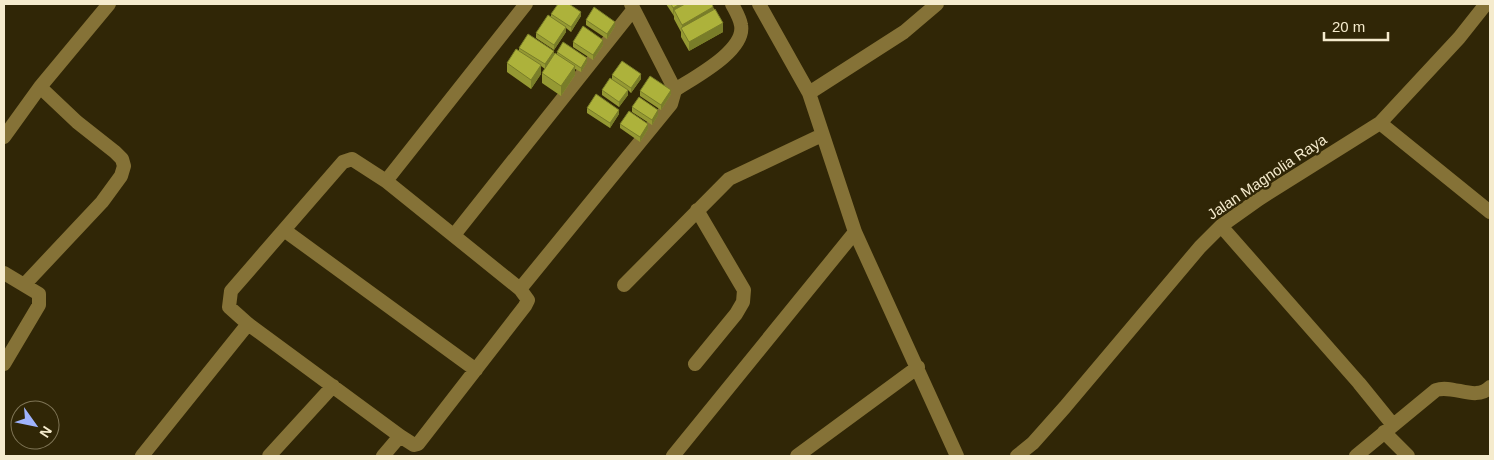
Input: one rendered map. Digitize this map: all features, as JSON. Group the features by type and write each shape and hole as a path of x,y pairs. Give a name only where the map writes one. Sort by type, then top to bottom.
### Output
{"street":[{"path":"4,137 40,87 109,4"},
{"path":"386,181 526,4"},
{"path":"675,90 724,57 740,39 742,25 732,4"},
{"path":"759,4 809,92 856,232 957,456"},
{"path":"809,92 904,32 937,4"},
{"name":"Jalan Magnolia Raya","path":"1017,456 1033,443 1065,407 1200,247 1221,226 1304,170 1380,123 1459,38 1486,4"},
{"path":"454,235 632,7 675,90 675,98 520,290"},
{"path":"24,285 102,202 121,176 124,166 122,159 116,152 77,122 40,87"},
{"path":"1380,123 1490,212"},
{"path":"624,285 729,179 822,135"},
{"path":"347,160 356,161 386,181 454,235 528,298 528,302 418,444 416,451 400,436 248,324 229,307 231,291 284,230 347,160"},
{"path":"695,364 736,314 743,302 744,290 697,210"},
{"path":"1221,226 1359,383 1408,456"},
{"path":"284,230 476,370"},
{"path":"673,456 856,232"},
{"path":"4,273 39,294 39,305 4,364"},
{"path":"142,456 248,324"},
{"path":"797,456 918,368"},
{"path":"270,456 333,386"},
{"path":"1356,456 1436,390 1448,388 1477,393 1484,392 1490,387"},
{"path":"383,456 400,436"}],"building":[{"path":"558,4 569,4 581,12 571,27 551,14"},
{"path":"671,4 680,4 673,8"},
{"path":"685,4 712,4 713,7 682,25 674,10"},
{"path":"594,7 615,22 607,34 586,20"},
{"path":"715,9 723,23 689,42 681,28"},
{"path":"548,15 566,27 554,45 536,33"},
{"path":"583,26 603,40 593,55 573,42"},
{"path":"528,34 554,51 545,64 519,48"},
{"path":"563,42 587,58 581,68 557,52"},
{"path":"516,49 541,65 531,80 507,63"},
{"path":"555,53 575,66 561,86 542,73"},
{"path":"622,61 641,74 631,88 612,75"},
{"path":"650,76 671,90 661,105 640,91"},
{"path":"610,78 628,90 619,102 602,90"},
{"path":"596,94 619,110 610,123 587,108"},
{"path":"639,97 658,110 652,120 632,107"},
{"path":"629,111 648,124 640,137 620,124"}]}
